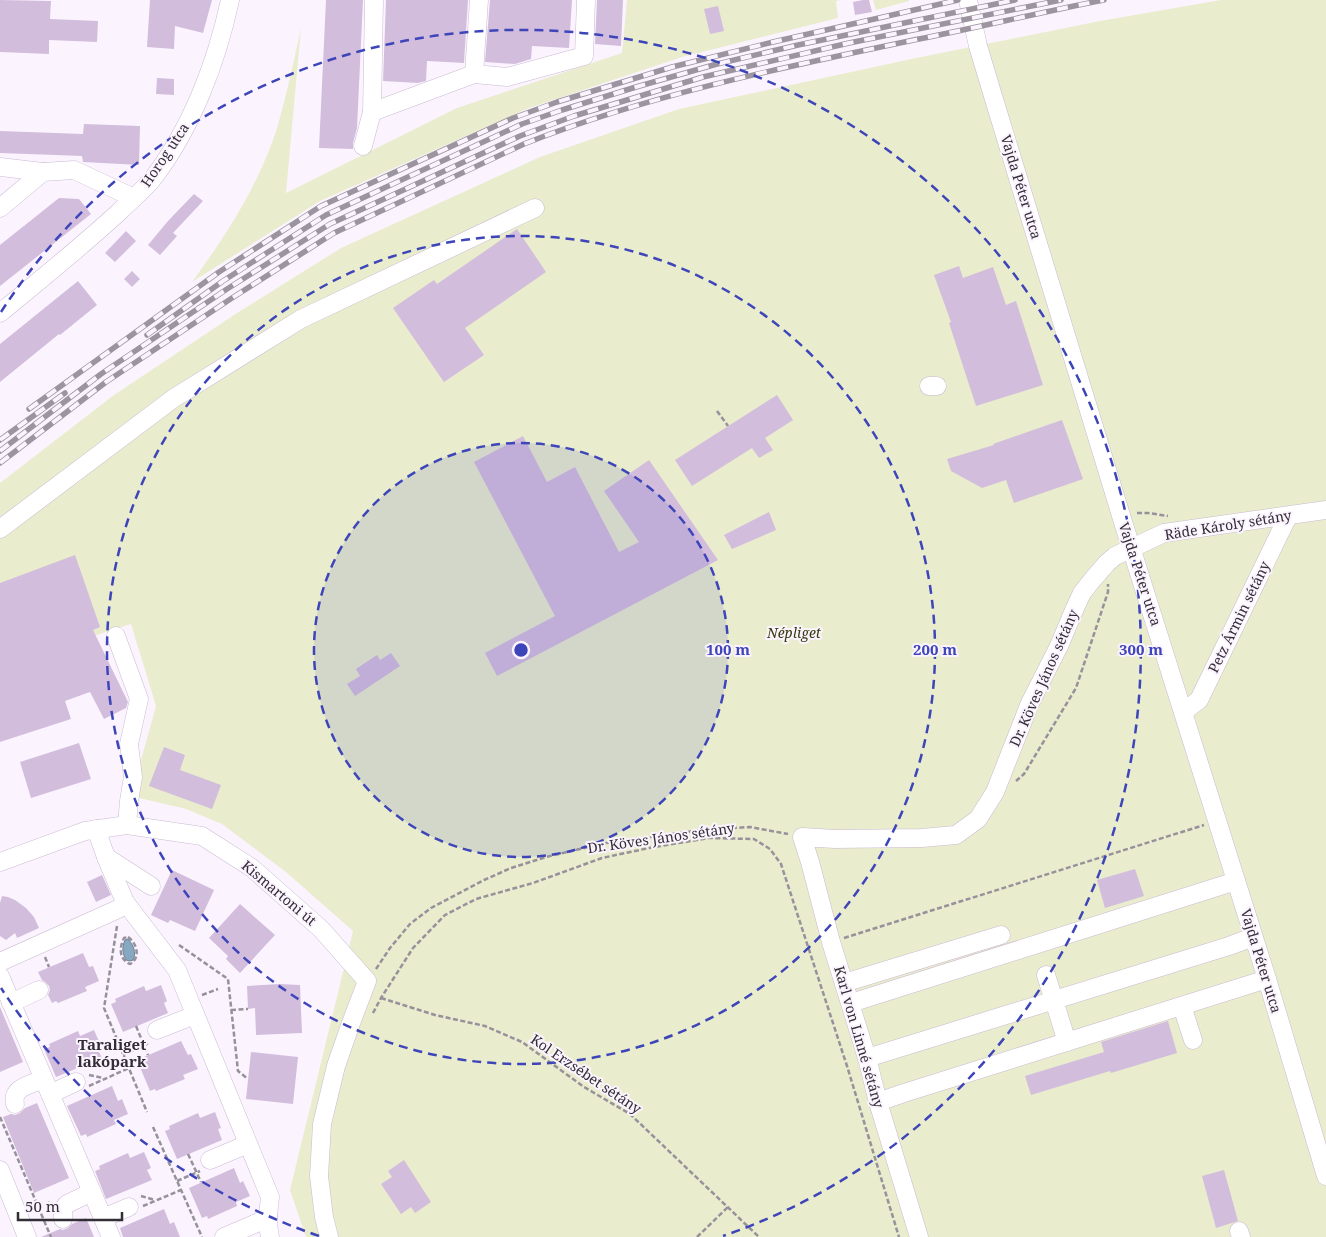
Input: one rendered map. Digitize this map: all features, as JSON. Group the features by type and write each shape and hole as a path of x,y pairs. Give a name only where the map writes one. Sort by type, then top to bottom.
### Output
{"street":[{"name":"Horog utca","path":"0,313 90,239 154,177 178,141 190,118 208,76 230,0"},
{"path":"363,146 372,112 374,0"},
{"path":"474,74 479,0"},
{"path":"372,112 474,74 507,77 584,56 586,0"},
{"name":"Vajda Péter utca","path":"968,0 978,46 993,96 1267,979 1326,1176"},
{"path":"0,167 43,172 74,170 134,198"},
{"path":"0,208 43,172"},
{"path":"0,529 174,398 301,319 535,208"},
{"name":"Räde Károly sétány","path":"1132,548 1164,533 1326,510"},
{"name":"Petz Ármin sétány","path":"1183,712 1199,700 1288,516"},
{"name":"Dr. Köves János sétány","path":"802,837 835,839 922,838 956,835 978,818 996,792 1030,703 1059,646 1082,593 1107,563 1115,556 1132,548"},
{"path":"116,636 139,699 129,744 133,776 127,824"},
{"name":"Kismartoni út","path":"0,862 85,831 127,824 202,836 252,868 321,929 367,981"},
{"path":"96,829 124,907 177,970 270,1197 268,1216 270,1237"},
{"name":"Karl von Linné sétány","path":"802,837 831,942 851,1003 878,1102 919,1237"},
{"path":"106,857 151,886"},
{"path":"851,1003 1236,881"},
{"path":"0,962 124,907"},
{"path":"844,983 1000,935"},
{"path":"867,1058 1253,937"},
{"path":"975,942 981,962"},
{"path":"1046,975 1067,1042"},
{"path":"0,976 111,1237"},
{"path":"878,1102 1267,979"},
{"path":"329,1237 324,1217 319,1176 322,1124 336,1066 367,981"},
{"path":"12,1003 39,990"},
{"path":"1182,1006 1193,1040"},
{"path":"157,1030 195,1015"},
{"path":"15,1104 15,1094 19,1089 47,1086 81,1078"},
{"path":"210,1160 248,1144"},
{"path":"0,1170 27,1237"},
{"path":"63,1219 63,1209 67,1204 92,1192"},
{"path":"103,1218 134,1201"},
{"path":"224,1237 268,1216"}],"path":[{"path":"717,411 728,426"},
{"path":"996,792 1018,780 1024,774 1076,688 1108,592 1107,563"},
{"path":"831,942 1217,820"},
{"name":"Dr. Köves János sétány","path":"367,981 390,948 410,924 431,908 511,868 606,842 702,830 750,826 802,837"},
{"path":"370,1018 413,948 445,915 476,900 533,883 602,858 710,838 754,839 770,849 782,864 847,1066 899,1237"},
{"path":"124,907 112,955 104,1008 147,1112"},
{"path":"124,938 131,938 137,953 134,962 130,964 124,961 121,952 120,945 124,938"},
{"path":"176,943 228,979 238,1072 248,1079"},
{"path":"112,955 121,952"},
{"name":"Kol Erzsébet sétány","path":"381,998 436,1015 485,1026 522,1042 584,1087 630,1114 759,1237"},
{"path":"231,1010 248,1009"},
{"path":"136,1026 148,1055"},
{"path":"81,1078 105,1079"},
{"path":"0,1117 51,1237"},
{"path":"153,1127 202,1237"},
{"path":"188,1154 201,1182"},
{"path":"134,1201 156,1201"},
{"path":"697,1237 728,1207"}],"green space":[{"path":"627,0 840,0 836,1 838,18 682,57 529,108 320,201 192,282 230,227 262,167 278,125 301,28 286,193 457,108 622,53"},
{"path":"873,0 909,0 909,1 876,10"},
{"name":"Népliget","path":"1221,0 1326,0 1326,1237 306,1237 290,1190 353,931 286,872 222,824 186,809 131,796 156,706 131,624 0,666 0,483 114,395 237,313 341,248 540,157 679,109 916,58 1100,21"}],"water":[{"path":"128,939 133,946 134,952 133,960 130,961 126,960 123,950 125,940"}],"building":[{"path":"0,0 51,1 50,19 98,21 97,42 49,40 49,54 0,52"},
{"path":"150,0 212,0 203,33 175,26 174,49 147,47"},
{"path":"326,0 363,0 357,128 353,149 319,148"},
{"path":"386,0 468,0 464,63 427,61 426,81 418,83 383,81"},
{"path":"490,0 572,0 569,48 532,46 531,59 515,64 485,62"},
{"path":"597,0 623,0 621,46 595,44"},
{"path":"869,0 872,12 855,15 853,2"},
{"path":"718,6 724,31 710,34 704,9"},
{"path":"157,78 174,79 174,95 156,94"},
{"path":"84,124 140,126 139,165 83,162 82,156 0,153 0,131 83,134"},
{"path":"194,194 203,201 173,233 177,236 160,255 148,245"},
{"path":"59,198 79,199 91,214 0,286 0,245"},
{"path":"517,229 546,272 465,328 484,355 444,382 393,308 434,280 437,284"},
{"path":"126,231 136,241 115,262 105,253"},
{"path":"959,266 963,278 993,267 1006,305 1016,301 1043,385 976,406 949,323 951,322 934,275"},
{"path":"132,271 140,279 132,287 124,279"},
{"path":"78,281 97,305 0,382 0,344"},
{"path":"777,395 793,420 765,438 773,450 759,458 752,448 692,486 675,460"},
{"path":"1062,420 1083,479 1014,503 1006,480 982,488 951,471 947,459 994,445"},
{"path":"523,436 547,482 575,467 619,552 639,542 604,491 649,460 718,560 497,676 485,653 555,616 474,462"},
{"path":"769,512 776,530 732,549 724,535"},
{"path":"75,555 100,627 93,630 128,702 126,708 104,719 90,692 65,701 71,719 0,742 0,583"},
{"path":"391,653 400,666 355,696 347,684 360,676 356,669 377,655 380,660"},
{"path":"79,743 91,779 31,798 20,762"},
{"path":"164,747 185,755 180,770 221,785 212,809 149,786"},
{"path":"1135,869 1144,896 1105,908 1097,880"},
{"path":"172,870 214,890 195,931 170,920 168,923 151,915"},
{"path":"102,875 111,895 96,902 87,882"},
{"path":"2,896 15,900 26,908 34,917 39,928 17,938 15,933 6,940 0,936 0,903"},
{"path":"240,904 275,935 240,973 226,959 228,956 209,938"},
{"path":"83,953 89,967 93,966 99,981 85,987 87,991 58,1003 56,1001 52,1003 48,995 49,986 42,980 38,972"},
{"path":"161,985 167,1001 164,1003 168,1013 123,1032 111,1004 116,1002 115,999 144,986 146,991"},
{"path":"300,985 302,1033 256,1035 255,1008 248,1009 247,986"},
{"path":"0,1007 23,1062 0,1072"},
{"path":"1168,1021 1177,1053 1031,1095 1025,1076 1104,1052 1101,1042"},
{"path":"94,1030 101,1046 97,1048 102,1058 56,1077 44,1049 50,1047 49,1044 78,1031 80,1036"},
{"path":"181,1041 188,1055 191,1054 198,1069 183,1075 185,1079 156,1091 155,1089 150,1091 137,1060"},
{"path":"251,1052 298,1057 293,1104 246,1099"},
{"path":"112,1086 118,1101 122,1099 128,1114 114,1120 116,1124 87,1137 86,1134 81,1136 67,1106"},
{"path":"37,1103 69,1178 34,1193 3,1117 20,1113 25,1108"},
{"path":"215,1112 221,1128 218,1129 222,1140 177,1159 165,1131 170,1129 169,1126 198,1113 200,1118"},
{"path":"144,1152 151,1168 147,1170 152,1180 106,1199 95,1171 100,1169 99,1166 128,1153 130,1158"},
{"path":"404,1160 431,1202 415,1213 411,1207 401,1214 381,1184 392,1177 388,1171"},
{"path":"234,1168 240,1183 243,1181 250,1196 236,1202 237,1206 208,1219 207,1216 202,1218 189,1188"},
{"path":"1224,1170 1238,1221 1216,1228 1202,1176"},
{"path":"164,1209 170,1224 174,1222 180,1237 123,1237 120,1228"},
{"path":"86,1218 94,1237 41,1237 60,1229 68,1228 72,1224"}],"railway":[{"path":"29,409 219,272 321,206 513,118 557,102 672,67 958,0"},
{"path":"147,335 223,281 326,215 522,124 636,87 717,64 798,45 1015,0"},
{"path":"0,451 101,374 227,289 330,224 520,136 574,116 703,77 849,43 1061,0"},
{"path":"0,463 106,382 334,233 524,144 620,110 719,83 1104,0"},
{"path":"0,440 65,393"}],"district":[{"name":"Taraliget lakópark","path":"112,1054"}]}
